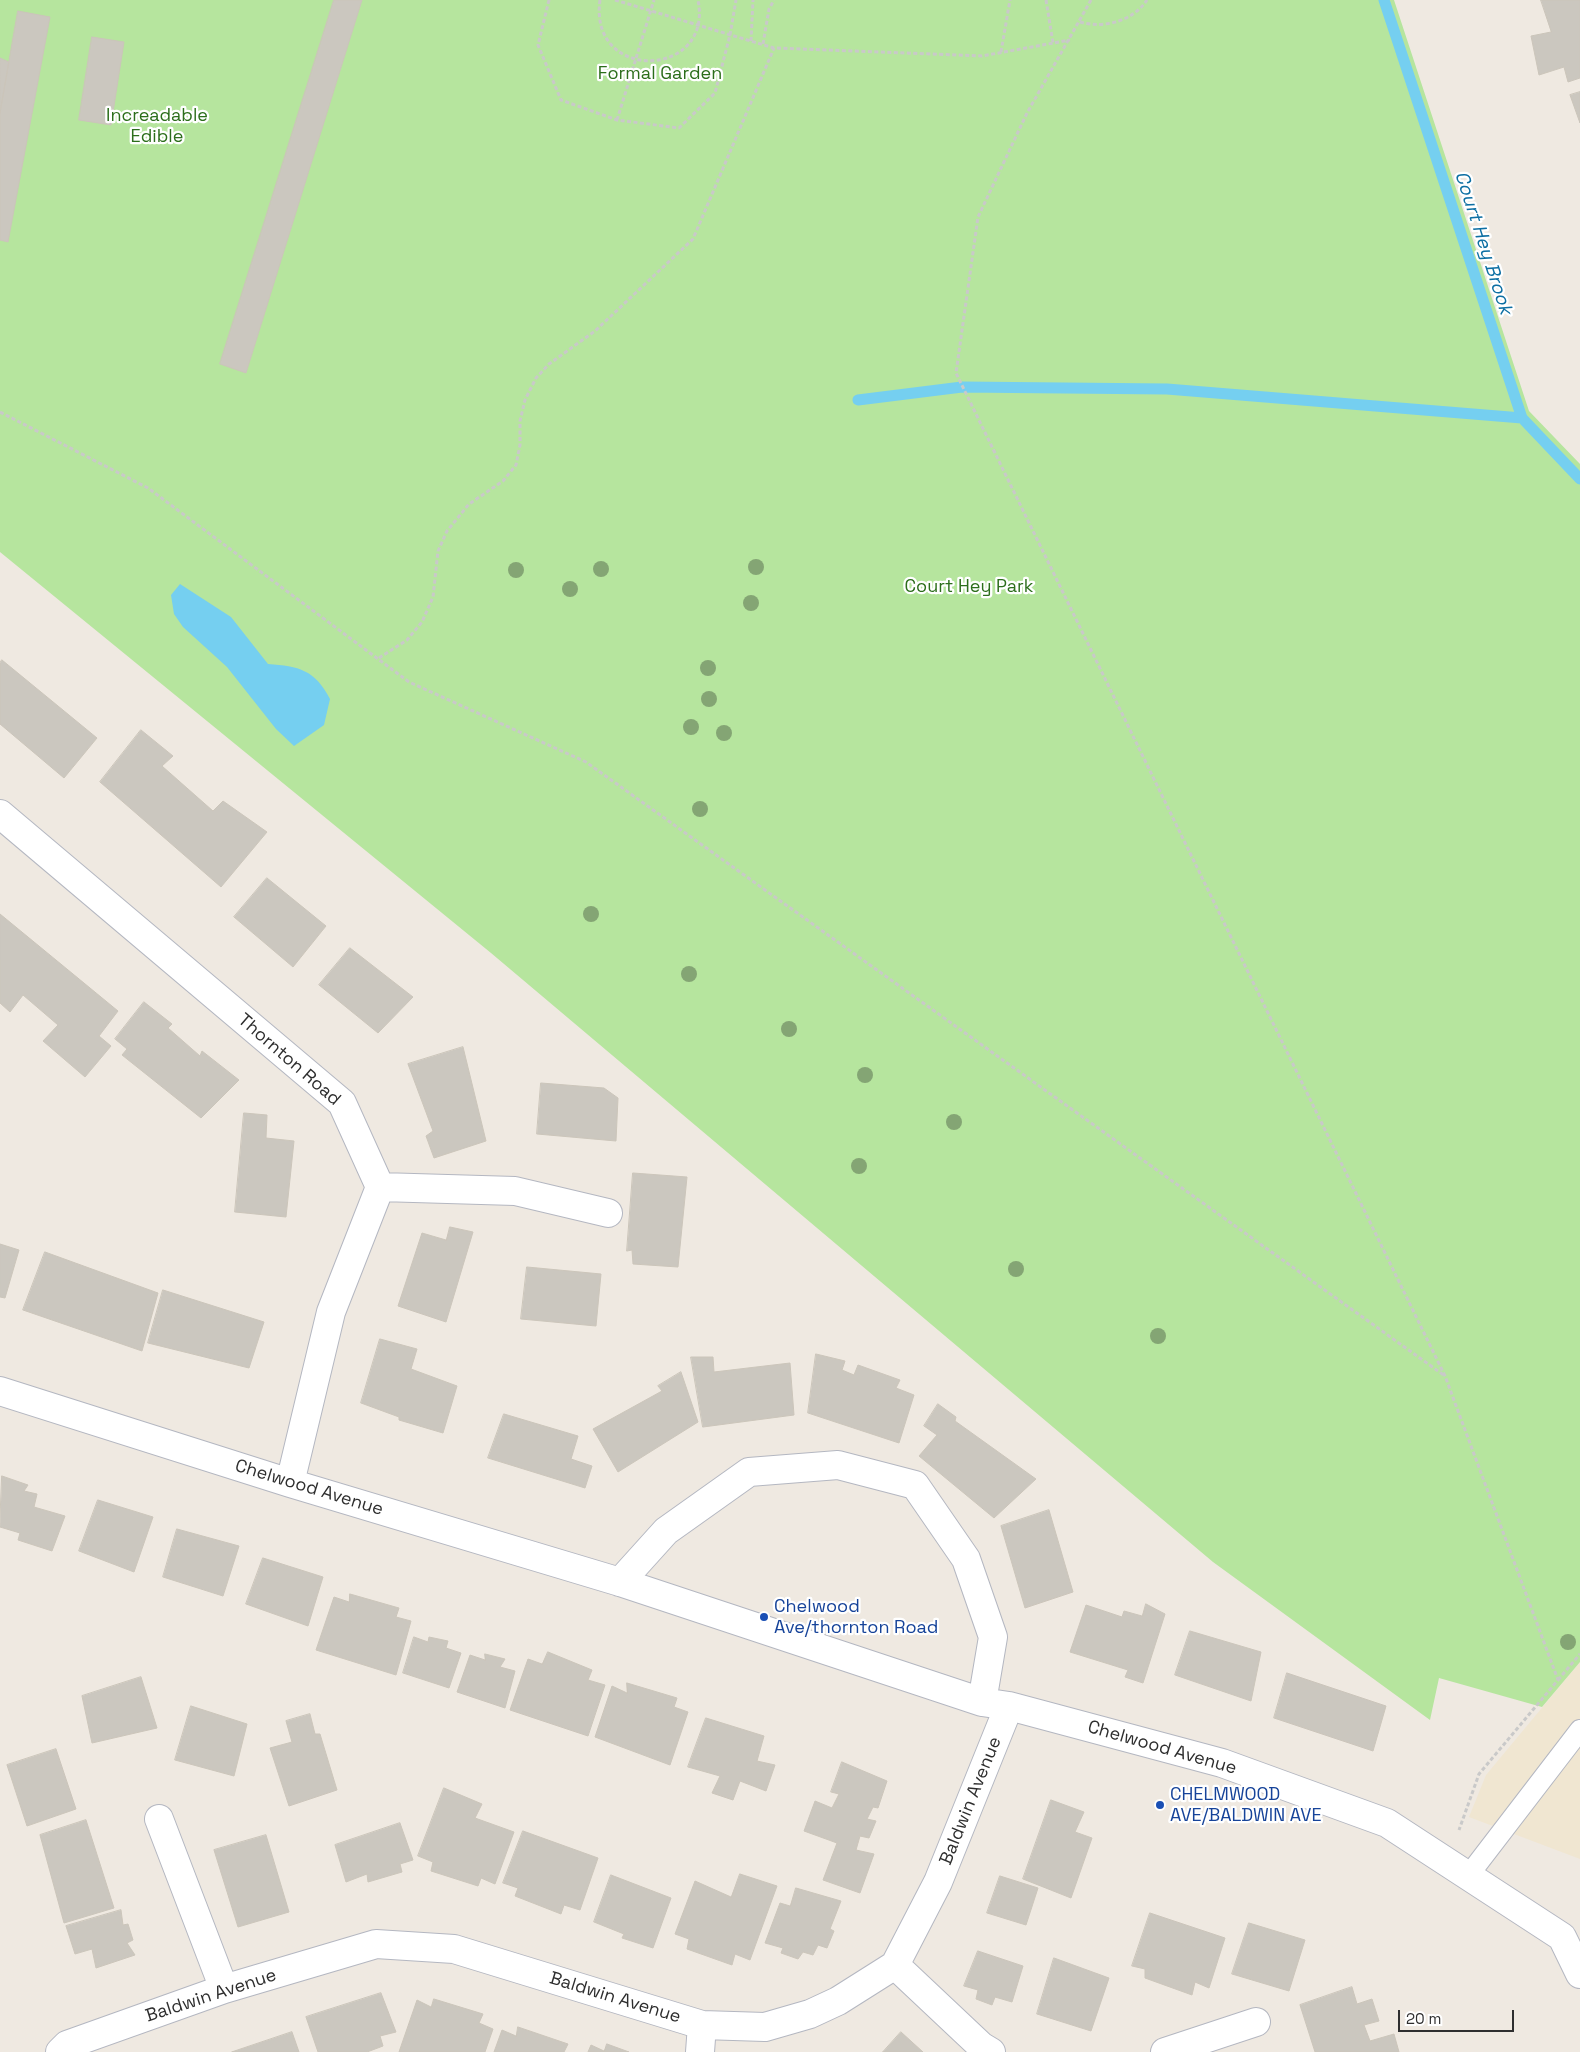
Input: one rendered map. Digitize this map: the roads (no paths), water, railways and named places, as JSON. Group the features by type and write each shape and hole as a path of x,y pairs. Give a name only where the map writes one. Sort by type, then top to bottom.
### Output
{"street":[{"name":"Thornton Road","path":"0,814 342,1103 380,1187"},
{"path":"290,1483 331,1312 380,1187 515,1191 608,1213"},
{"name":"Chelwood Avenue","path":"0,1391 290,1483 620,1582 982,1702 1009,1706 1222,1763 1387,1823 1458,1869 1571,1933 1580,1974"},
{"path":"620,1582 666,1531 749,1472 838,1465 915,1485 966,1559 993,1637 982,1702"},
{"name":"Baldwin Avenue","path":"60,2052 67,2045 224,1989 376,1944 454,1950 702,2025 764,2027 810,2014 838,2001 895,1965 938,1882 1009,1706"},
{"path":"158,1819 224,1989"},
{"path":"895,1965 981,2046 991,2052"},
{"path":"1165,2052 1256,2022"},
{"path":"700,2052 702,2025"}],"lane":[{"path":"1458,1869 1580,1730"}],"water":[{"path":"180,584 231,617 268,664 297,668 312,676 330,699 324,725 294,746 276,729 227,667 183,627 174,614 171,595"}],"waterway":[{"name":"Court Hey Brook","path":"1384,0 1522,418 1580,479"},
{"path":"858,400 962,387 1167,389 1522,418"}],"place":[{"name":"Chelwood Ave/thornton Road","path":"764,1617"},
{"name":"CHELMWOOD AVE/BALDWIN AVE","path":"1160,1805"}],"park label":[{"name":"Formal Garden","path":"660,74"},
{"name":"Increadable Edible","path":"157,126"},
{"name":"Court Hey Park","path":"969,587"}]}
